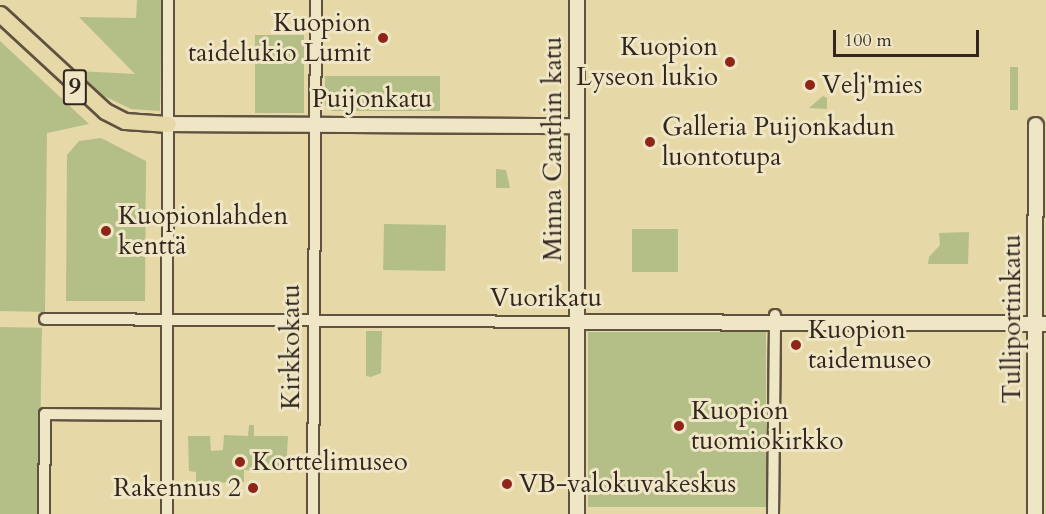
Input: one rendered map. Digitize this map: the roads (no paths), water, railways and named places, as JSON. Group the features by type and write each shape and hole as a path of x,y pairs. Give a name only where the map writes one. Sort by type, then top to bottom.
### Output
{"main road":[{"name":"Minna Canthin katu","path":"577,0 577,514"},
{"name":"9","path":"0,14 105,111 125,121 168,124"},
{"name":"Puijonkatu","path":"168,124 577,126"},
{"name":"Tulliportinkatu","path":"1035,514 1041,324 1041,126"},
{"name":"Vuorikatu","path":"577,322 775,319 1041,324"}],"street":[{"path":"167,514 168,0"},
{"name":"Kirkkokatu","path":"313,514 316,0"},
{"name":"Vuorikatu","path":"45,319 577,322"},
{"path":"773,514 775,319"},
{"path":"44,514 45,414 167,415"}],"place":[{"name":"Kuopion taidelukio Lumit","path":"383,38"},
{"name":"Kuopion Lyseon lukio","path":"730,62"},
{"name":"Velj'mies","path":"810,85"},
{"name":"Galleria Puijonkadun luontotupa","path":"650,142"},
{"name":"Kuopionlahden kenttä","path":"106,231"},
{"name":"Kuopion taidemuseo","path":"796,345"},
{"name":"Kuopion tuomiokirkko","path":"679,426"},
{"name":"Korttelimuseo","path":"240,462"},
{"name":"VB-valokuvakeskus","path":"507,484"},
{"name":"Rakennus 2","path":"253,488"}]}
